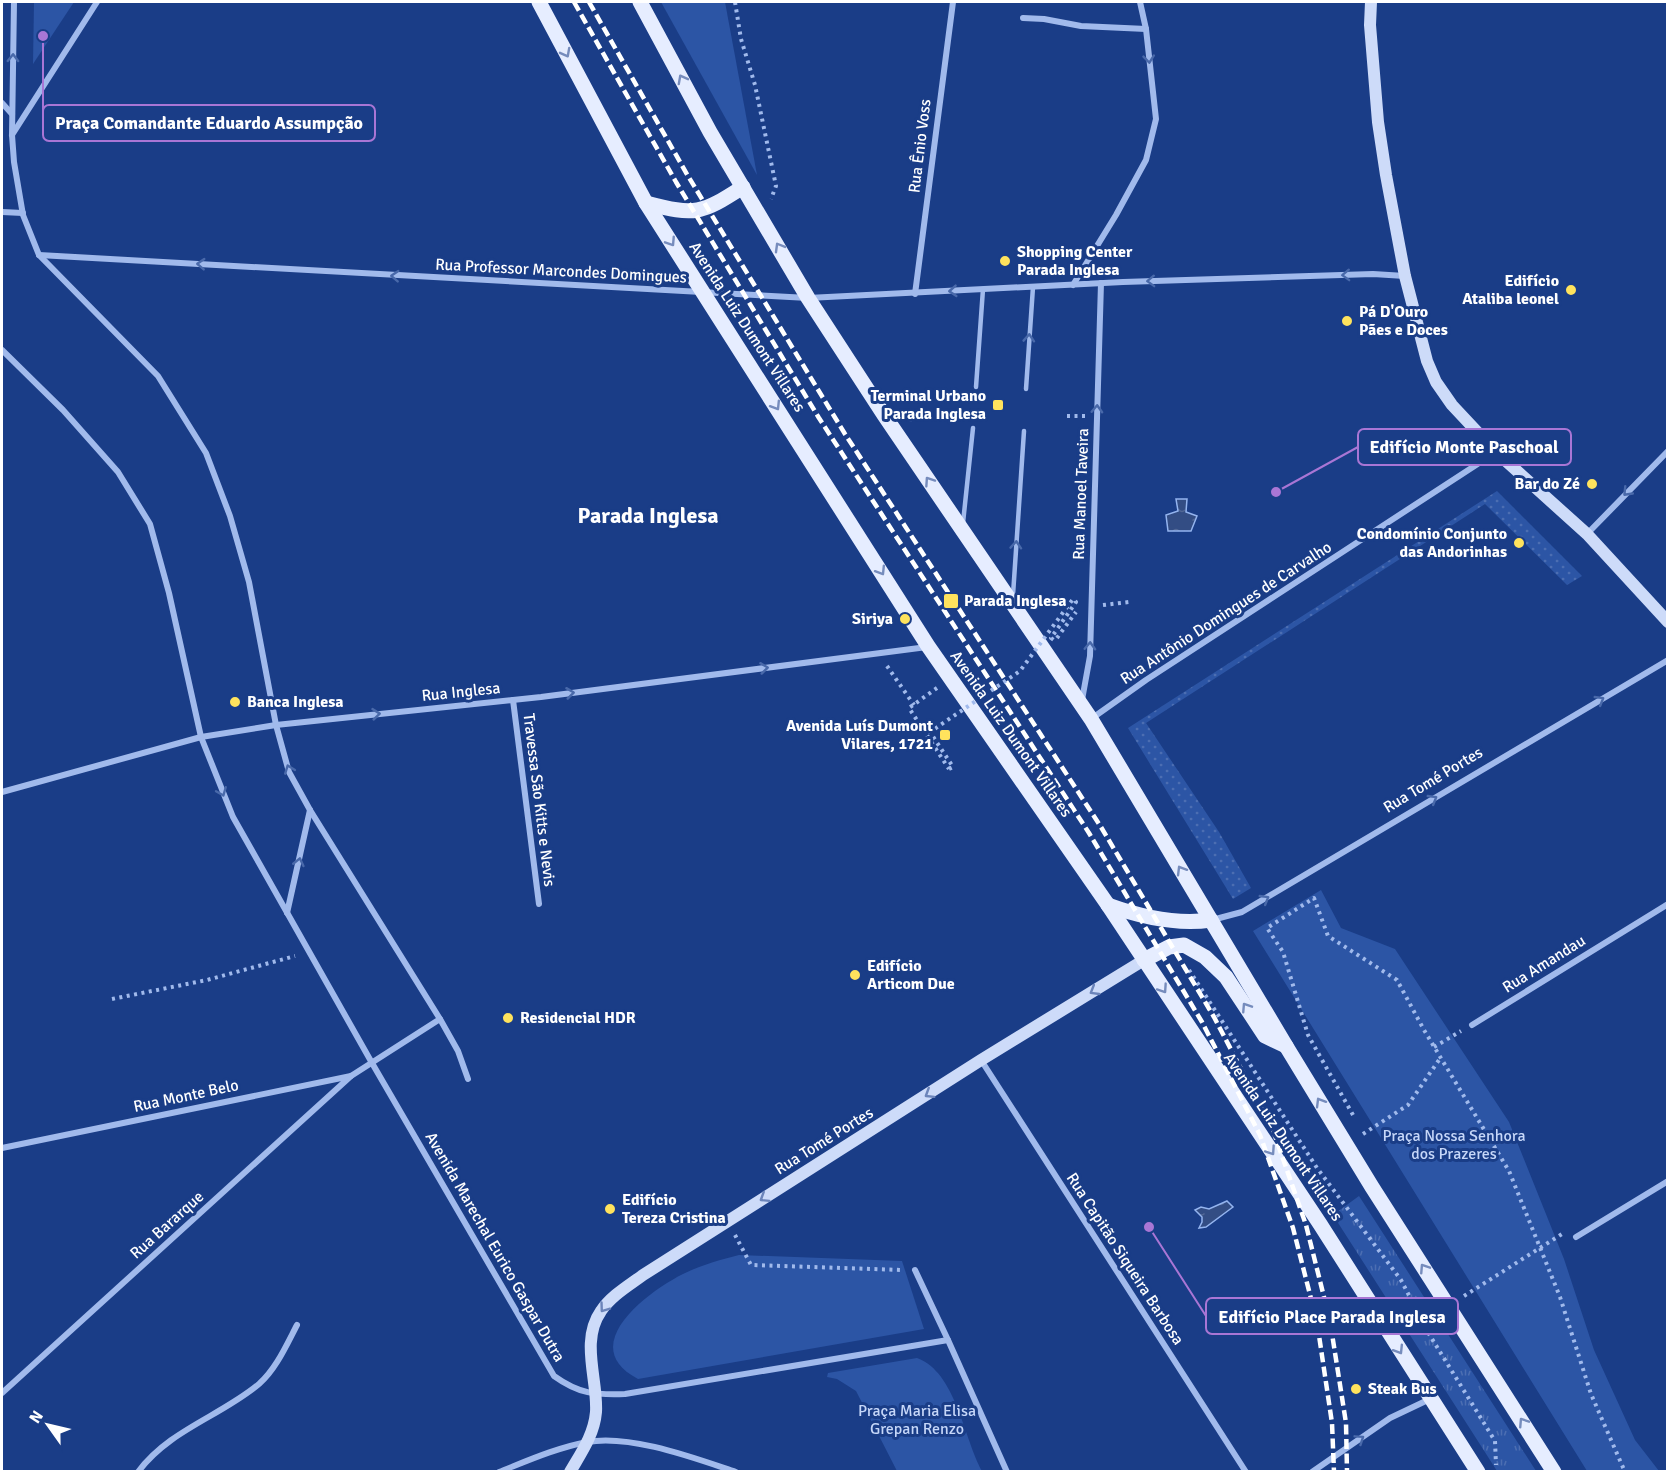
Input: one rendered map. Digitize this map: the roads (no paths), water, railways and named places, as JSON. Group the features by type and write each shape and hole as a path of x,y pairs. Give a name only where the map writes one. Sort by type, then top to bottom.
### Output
{"main road":[{"name":"Avenida Luiz Dumont Villares","path":"539,2 646,203 928,646 1108,904 1320,1224 1478,1472"},
{"path":"640,2 711,132 808,298 1091,719 1372,1187 1554,1472"},
{"path":"1371,2 1370,25 1378,122 1405,276 1427,361 1436,382 1452,405 1496,452 1587,534 1667,620"},
{"path":"646,203 694,212 715,205 743,187"},
{"path":"1108,904 1135,914 1167,921 1211,920"},
{"path":"1144,960 1168,947 1184,945 1205,957 1226,977 1265,1036 1286,1046"},
{"name":"Rua Tomé Portes","path":"570,1472 588,1442 596,1413 591,1348 593,1327 600,1312 611,1299 643,1275 981,1060 1144,960"}],"street":[{"path":"14,2 12,135 23,213 39,255 158,376 206,453 230,516 249,582 276,725 289,772 310,810 440,1019 458,1051 468,1079"},
{"path":"12,135 96,2"},
{"name":"Rua Ênio Voss","path":"915,294 953,2"},
{"path":"1073,285 1116,215 1146,160 1156,120 1146,29 1140,2"},
{"path":"1023,18 1044,19 1081,26 1146,29"},
{"path":"2,103 12,114"},
{"path":"2,212 23,213"},
{"name":"Rua Professor Marcondes Domingues","path":"39,255 808,298 1101,283 1373,274 1405,276"},
{"name":"Rua Manoel Taveira","path":"1081,704 1090,656 1101,283"},
{"name":"Avenida Marechal Eurico Gaspar Dutra","path":"2,350 63,410 118,472 150,524 169,593 201,738 233,817 372,1063 554,1376 567,1386 596,1395 625,1394 948,1340"},
{"path":"1587,534 1668,451"},
{"name":"Rua Antônio Domingues de Carvalho","path":"1091,719 1146,680 1496,452"},
{"name":"Rua Inglesa","path":"2,792 201,738 276,725 513,700 928,646"},
{"name":"Rua Tomé Portes","path":"1211,920 1242,912 1668,660"},
{"name":"Travessa São Kitts e Nevis","path":"513,700 539,904"},
{"path":"287,913 310,810"},
{"name":"Rua Amandau","path":"1472,1025 1668,904"},
{"path":"372,1063 440,1019"},
{"name":"Rua Capitão Siqueira Barbosa","path":"981,1060 1246,1472"},
{"name":"Rua Monte Belo","path":"2,1148 351,1076 372,1063"},
{"name":"Rua Bararque","path":"2,1393 351,1076"},
{"path":"1576,1237 1668,1181"},
{"path":"915,1270 1007,1472"},
{"path":"138,1472 182,1431 217,1413 260,1383 281,1357 297,1325"},
{"path":"1312,1472 1390,1418 1430,1399"},
{"path":"499,1472 560,1449 588,1442 626,1442 689,1456 717,1468 736,1472"}],"lane":[{"path":"1026,389 1033,286"},
{"path":"976,387 983,289"},
{"path":"962,529 973,428"},
{"path":"1012,604 1024,431"}],"water":[{"path":"1176,499 1187,499 1186,512 1197,516 1191,531 1168,531 1166,515 1178,511"},
{"path":"1227,1201 1233,1207 1206,1227 1199,1228 1202,1217 1195,1210 1201,1207 1209,1209"}],"railway":[{"path":"574,2 676,182 819,418 1089,833 1202,1022 1260,1135 1293,1228 1317,1322 1332,1423 1334,1472"},
{"path":"589,2 688,176 845,434 1101,827 1214,1017 1273,1130 1306,1225 1330,1321 1346,1423 1347,1472"}],"place":[{"name":"Praça Comandante Eduardo Assumpção","path":"43,36"},
{"name":"Shopping Center Parada Inglesa","path":"1005,261"},
{"name":"Edifício Ataliba leonel","path":"1571,290"},
{"name":"Pá D'Ouro Pães e Doces","path":"1347,321"},
{"name":"Terminal Urbano Parada Inglesa","path":"998,405"},
{"name":"Bar do Zé","path":"1592,484"},
{"name":"Edifício Monte Paschoal","path":"1276,492"},
{"name":"Condomínio Conjunto das Andorinhas","path":"1519,543"},
{"name":"Parada Inglesa","path":"951,601"},
{"name":"Siriya","path":"905,619"},
{"name":"Banca Inglesa","path":"235,702"},
{"name":"Avenida Luís Dumont Vilares, 1721","path":"945,735"},
{"name":"Edifício Articom Due","path":"855,975"},
{"name":"Residencial HDR","path":"508,1018"},
{"name":"Edifício Tereza Cristina","path":"610,1209"},
{"name":"Edifício Place Parada Inglesa","path":"1149,1227"},
{"name":"Steak Bus","path":"1356,1389"}],"district":[{"name":"Parada Inglesa","path":"648,515"}],"park label":[{"name":"Praça Nossa Senhora dos Prazeres","path":"1454,1145"},
{"name":"Praça Maria Elisa Grepan Renzo","path":"917,1420"}]}
